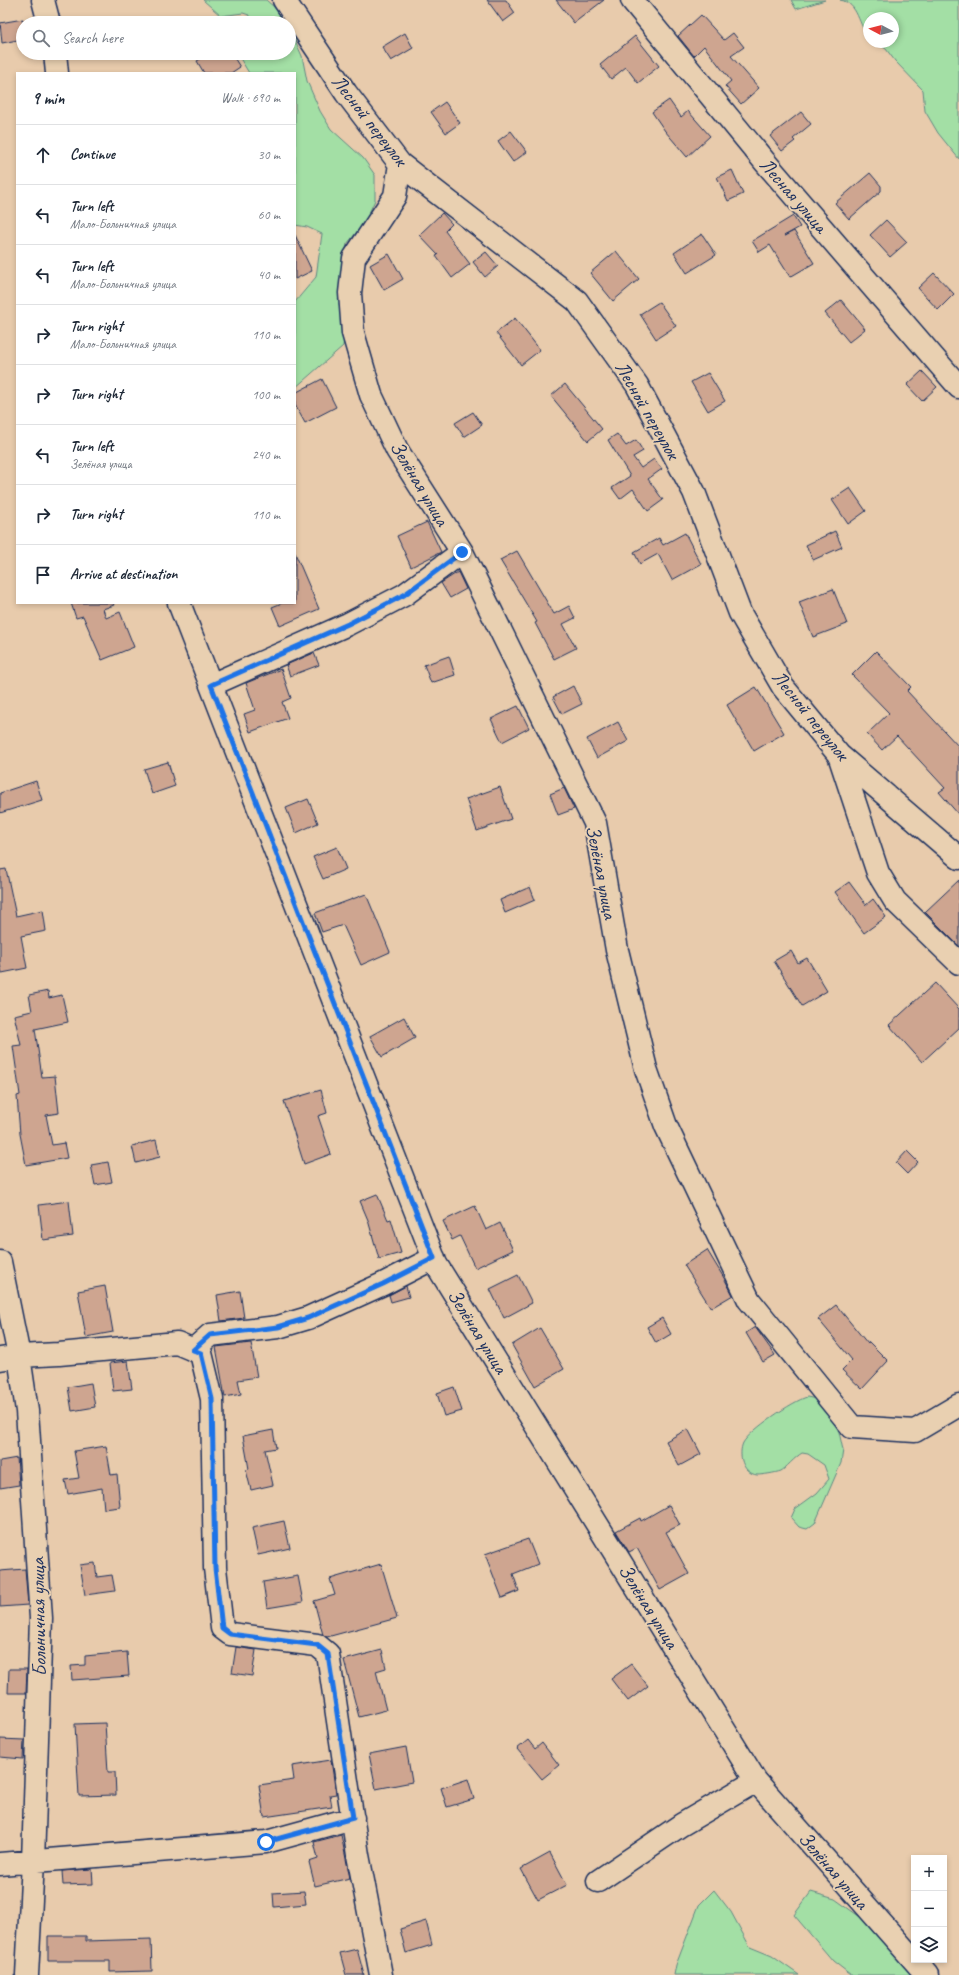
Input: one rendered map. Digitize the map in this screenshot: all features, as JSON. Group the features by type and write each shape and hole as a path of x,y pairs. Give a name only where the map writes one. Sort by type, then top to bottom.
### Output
{"street":[{"path":"43,0 47,16"},
{"name":"Лесной переулок","path":"284,0 295,16"},
{"name":"Лесная улица","path":"632,0 766,162 959,387"},
{"name":"Лесной переулок","path":"296,18 346,93 400,164 577,301 637,385 694,492 740,613 783,687 839,755 959,858"},
{"path":"56,60 57,72"},
{"name":"Зелёная улица","path":"400,164 395,196 354,258 350,293 353,333 372,395 398,450 462,552 595,823 617,950 646,1069 666,1126 749,1300 852,1427 915,1431 959,1405"},
{"path":"211,685 348,624 404,595 462,552"},
{"name":"Зелёная улица","path":"179,604 434,1258 756,1781 927,1975"},
{"path":"839,755 878,873 895,901 959,963"},
{"path":"193,1350 210,1335 278,1327 308,1318 383,1284 434,1258"},
{"name":"Больничная улица","path":"0,1262 9,1357 27,1411 41,1618 33,1862 27,1975"},
{"path":"9,1357 177,1343 201,1353 212,1399 215,1568 222,1628 230,1634 317,1645 328,1654 358,1855 382,1975"},
{"path":"598,1881 681,1825 756,1781"},
{"path":"0,1864 266,1842 353,1818"}],"green space":[{"path":"203,0 266,0 281,16 249,16 243,13 221,16"},
{"path":"791,0 825,0 796,9"},
{"path":"840,0 959,0 959,159 938,133 925,111 923,90 884,48 899,48 899,12 863,12 863,29 855,10 846,2"},
{"path":"296,43 302,56 307,81 320,111 331,129 363,158 375,175 375,200 365,222 347,244 341,273 345,329 343,346 296,387 296,301 316,277 322,234 307,227 296,225 296,72 248,72 241,60 296,60"},
{"path":"807,1397 821,1400 839,1432 843,1450 841,1463 815,1523 807,1529 799,1527 791,1518 795,1509 817,1493 829,1479 824,1465 808,1454 802,1453 781,1471 757,1475 752,1474 745,1467 742,1462 741,1452 743,1443 754,1431 782,1410"},
{"path":"714,1890 731,1912 750,1947 772,1956 799,1975 674,1975 676,1965 699,1905"},
{"path":"811,1892 835,1899 870,1924 915,1975 851,1975 833,1961 794,1915"}],"building":[{"path":"487,0 506,0 515,13 503,22"},
{"path":"556,0 604,0 574,23"},
{"path":"701,15 724,40 733,33 744,47 731,56 759,88 741,104 725,86 731,81 704,46 694,56 678,36"},
{"path":"16,20 16,40 2,43 0,23"},
{"path":"405,33 413,48 391,61 382,47"},
{"path":"635,36 659,66 638,83 626,67 611,79 600,65"},
{"path":"236,60 240,67 232,72 203,72 197,61"},
{"path":"669,100 681,117 688,111 710,136 687,157 665,131 652,112"},
{"path":"445,102 460,123 446,133 431,112"},
{"path":"801,112 811,124 793,139 795,141 782,151 770,136"},
{"path":"511,131 527,152 513,162 498,141"},
{"path":"732,170 743,194 728,201 717,177"},
{"path":"870,173 881,186 881,191 849,219 835,203"},
{"path":"442,213 452,224 445,231 470,264 452,278 436,256 438,255 419,235"},
{"path":"793,216 800,227 784,236 794,231 814,263 790,277 770,245 759,252 752,241"},
{"path":"886,220 907,242 890,257 870,235"},
{"path":"702,234 716,255 687,273 674,253"},
{"path":"296,237 312,271 296,279"},
{"path":"616,251 639,279 613,301 590,273"},
{"path":"486,252 498,266 485,277 473,262"},
{"path":"389,254 403,279 384,290 370,265"},
{"path":"934,273 954,294 938,310 918,288"},
{"path":"841,300 865,329 849,342 825,313"},
{"path":"659,302 676,326 656,339 640,314"},
{"path":"515,318 540,350 521,365 496,333"},
{"path":"922,371 937,387 922,401 907,385"},
{"path":"708,373 725,401 708,411 691,382"},
{"path":"322,379 336,407 305,423 296,407 296,392"},
{"path":"565,384 602,429 588,441 551,396"},
{"path":"473,412 482,425 464,437 455,423"},
{"path":"617,434 626,446 636,440 643,451 633,457 641,468 654,459 662,469 648,479 663,500 648,511 633,489 620,499 612,488 630,476 608,440"},
{"path":"850,488 866,511 848,524 832,500"},
{"path":"427,522 441,552 411,567 397,536"},
{"path":"835,531 842,547 813,560 806,545"},
{"path":"685,533 701,564 672,580 658,554 640,564 634,552 659,538 663,545"},
{"path":"517,551 554,614 569,606 575,618 563,624 576,648 554,659 535,623 537,622 500,560"},
{"path":"296,555 319,609 280,626 272,607 280,604 296,604"},
{"path":"458,572 466,589 450,598 441,583"},
{"path":"833,589 847,624 813,637 799,602"},
{"path":"71,604 114,604 103,609 106,618 120,612 134,647 102,660 83,616 76,618"},
{"path":"876,651 911,687 907,691 959,747 959,815 939,792 945,788 897,736 882,750 867,734 889,713 852,675"},
{"path":"314,653 319,665 290,676 286,665"},
{"path":"449,656 455,675 431,683 424,665"},
{"path":"281,669 291,698 282,702 288,718 250,732 244,714 255,710 246,683"},
{"path":"573,686 582,704 562,714 553,697"},
{"path":"756,687 784,733 754,751 727,705"},
{"path":"518,706 529,728 502,742 491,719"},
{"path":"618,722 628,741 597,758 587,739"},
{"path":"168,762 175,786 152,794 144,769"},
{"path":"36,781 42,800 0,813 0,793"},
{"path":"500,787 511,819 477,831 466,799"},
{"path":"564,788 574,809 558,815 550,794"},
{"path":"308,799 318,823 296,833 286,808"},
{"path":"337,847 346,869 323,879 313,857"},
{"path":"6,869 16,916 43,910 46,931 21,936 27,968 2,973 0,964 0,870"},
{"path":"959,880 959,946 925,912"},
{"path":"849,882 866,905 873,899 886,917 864,933 835,892"},
{"path":"530,887 535,900 505,913 500,900"},
{"path":"366,894 390,952 361,965 343,925 322,932 315,913"},
{"path":"791,951 798,963 807,958 827,991 802,1006 774,961"},
{"path":"935,983 959,1009 959,1028 922,1062 889,1025"},
{"path":"48,991 49,998 62,995 68,1022 35,1029 42,1077 55,1076 59,1113 46,1115 52,1145 64,1143 67,1158 26,1165 20,1134 17,1096 20,1095 13,1046 21,1045 14,1015 32,1011 29,995"},
{"path":"404,1017 415,1038 382,1057 370,1036"},
{"path":"321,1090 327,1113 318,1116 331,1154 304,1164 284,1101"},
{"path":"156,1140 160,1157 136,1163 132,1146"},
{"path":"907,1151 918,1162 907,1174 896,1163"},
{"path":"108,1162 112,1182 95,1185 91,1165"},
{"path":"377,1194 388,1220 391,1219 401,1253 379,1259 368,1220 360,1201"},
{"path":"69,1201 73,1236 43,1240 39,1205"},
{"path":"475,1206 486,1230 500,1223 513,1250 475,1268 460,1236 452,1240 443,1221"},
{"path":"707,1250 733,1295 711,1308 684,1265"},
{"path":"518,1275 532,1303 504,1318 490,1289"},
{"path":"105,1286 113,1332 86,1337 78,1291"},
{"path":"406,1286 409,1297 391,1302 389,1295"},
{"path":"240,1291 244,1318 221,1321 217,1295"},
{"path":"836,1305 868,1344 869,1342 888,1361 862,1389 842,1370 852,1360 818,1319"},
{"path":"662,1318 671,1334 656,1343 647,1327"},
{"path":"755,1327 775,1355 763,1362 746,1333"},
{"path":"540,1328 564,1369 535,1386 512,1345"},
{"path":"251,1343 257,1377 238,1380 241,1394 225,1397 216,1347"},
{"path":"128,1361 132,1389 113,1391 110,1363"},
{"path":"91,1383 95,1407 72,1411 68,1387"},
{"path":"454,1387 462,1411 444,1416 437,1393"},
{"path":"688,1429 701,1454 679,1466 666,1441"},
{"path":"273,1430 276,1448 265,1450 273,1485 251,1490 246,1470 249,1469 243,1436"},
{"path":"106,1446 111,1475 117,1474 120,1507 104,1509 102,1488 68,1494 65,1480 79,1478 74,1451"},
{"path":"17,1458 19,1485 0,1488 0,1461"},
{"path":"669,1505 680,1525 666,1532 689,1574 660,1590 637,1548 629,1552 616,1531 640,1518 641,1521"},
{"path":"284,1521 290,1548 258,1555 252,1528"},
{"path":"528,1539 538,1564 513,1574 519,1591 502,1598 485,1554"},
{"path":"95,1563 97,1577 112,1575 115,1591 85,1595 80,1565"},
{"path":"381,1564 397,1618 327,1637 323,1635 314,1601 335,1595 330,1579"},
{"path":"25,1569 28,1605 0,1607 0,1571"},
{"path":"298,1576 303,1602 267,1608 263,1582"},
{"path":"236,1647 256,1650 252,1676 232,1673"},
{"path":"382,1650 386,1668 376,1671 386,1710 359,1717 344,1660"},
{"path":"127,1652 129,1676 72,1680 71,1666 85,1665 85,1656"},
{"path":"631,1664 648,1686 628,1701 611,1679"},
{"path":"9,1669 27,1669 26,1693 8,1693"},
{"path":"105,1723 108,1772 115,1772 116,1795 79,1796 75,1724"},
{"path":"0,1739 24,1740 23,1759 0,1757"},
{"path":"528,1740 535,1749 542,1743 559,1765 542,1779 517,1749"},
{"path":"406,1747 412,1782 376,1789 369,1754"},
{"path":"331,1760 336,1794 330,1795 332,1807 264,1817 259,1785 294,1780 292,1766"},
{"path":"468,1779 474,1799 447,1807 441,1788"},
{"path":"341,1835 350,1878 315,1886 309,1862 318,1859 314,1842"},
{"path":"550,1853 567,1885 538,1900 521,1869"},
{"path":"92,1869 93,1884 63,1885 62,1871"},
{"path":"304,1891 306,1904 274,1907 273,1893"},
{"path":"426,1921 432,1945 406,1953 400,1929"},
{"path":"48,1936 86,1936 86,1941 151,1939 152,1971 110,1972 110,1961 48,1961"},
{"path":"357,1949 364,1975 346,1975 340,1953"}],"route":[{"path":"266,1842 353,1818 328,1654 317,1645 299,1641 230,1634 222,1628 215,1568 212,1399 201,1353 193,1350 210,1335 229,1332 259,1331 308,1318 383,1284 434,1258 211,685 348,624 404,595 462,552"}]}
